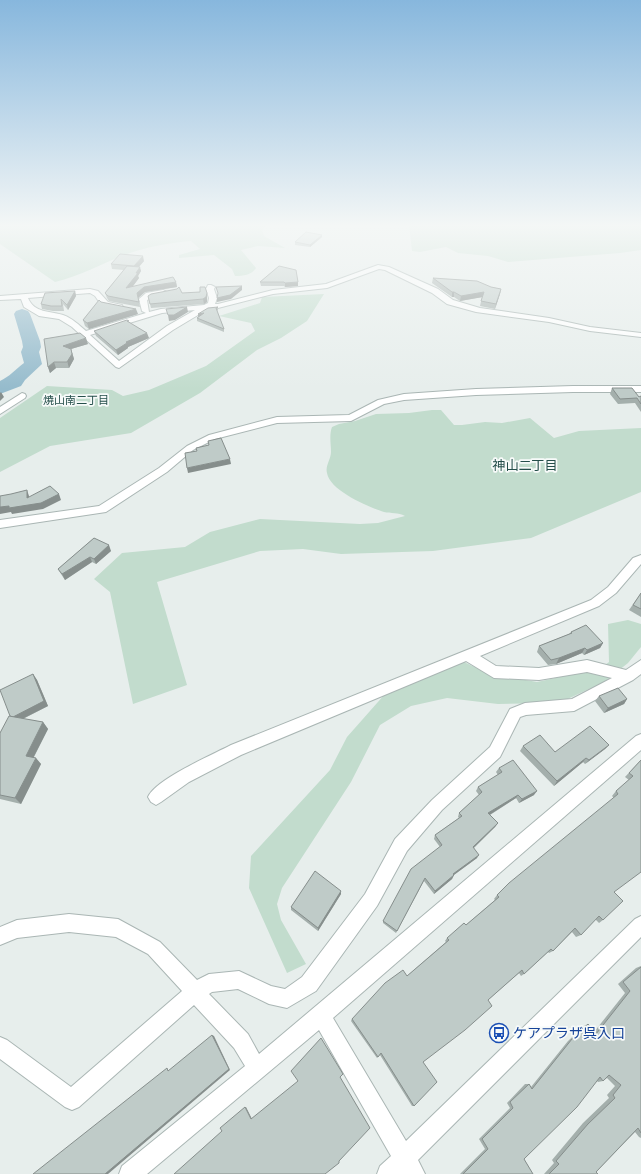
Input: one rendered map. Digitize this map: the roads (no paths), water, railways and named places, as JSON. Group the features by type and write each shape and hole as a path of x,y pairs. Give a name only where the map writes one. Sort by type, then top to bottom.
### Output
{"street":[{"path":"84,334 146,312 218,306 273,292 328,286 347,279"},
{"path":"410,279 435,291 450,302 479,310 550,320 641,336"},
{"path":"24,297 27,305 32,309 42,314 61,317 75,325 119,364 170,328 211,304 213,298 210,290 211,287"},
{"path":"0,298 95,291 99,295 101,301 106,304 125,308"},
{"path":"146,312 142,299 149,295 168,291"},
{"path":"0,524 102,509 163,470 190,448 212,438 277,420 351,418 381,402 404,397 476,392 573,389 641,389"},
{"path":"0,411 22,396"},
{"path":"156,797 184,777 236,750 595,603 612,590 637,561 641,559"},
{"path":"467,655 494,672 539,674 587,666 635,671"},
{"path":"0,1047 72,1100 196,992 209,984 239,980 269,995 287,999 309,984 371,900 401,845 437,805 495,752 515,713 525,709 574,705 635,671"},
{"path":"130,1174 321,1016 638,748"},
{"path":"0,936 17,929 69,923 118,928 154,948 241,1041 256,1069"},
{"path":"388,1174 409,1166 641,925"},
{"path":"321,1016 409,1166"}],"waterway":[{"path":"0,388 14,382 18,376 33,364 30,352 32,347 31,341 22,314"}],"place":[{"name":"ケアプラザ呉入口","path":"499,1033"}],"district":[{"name":"焼山南二丁目","path":"76,400"},
{"name":"神山二丁目","path":"525,465"}]}
